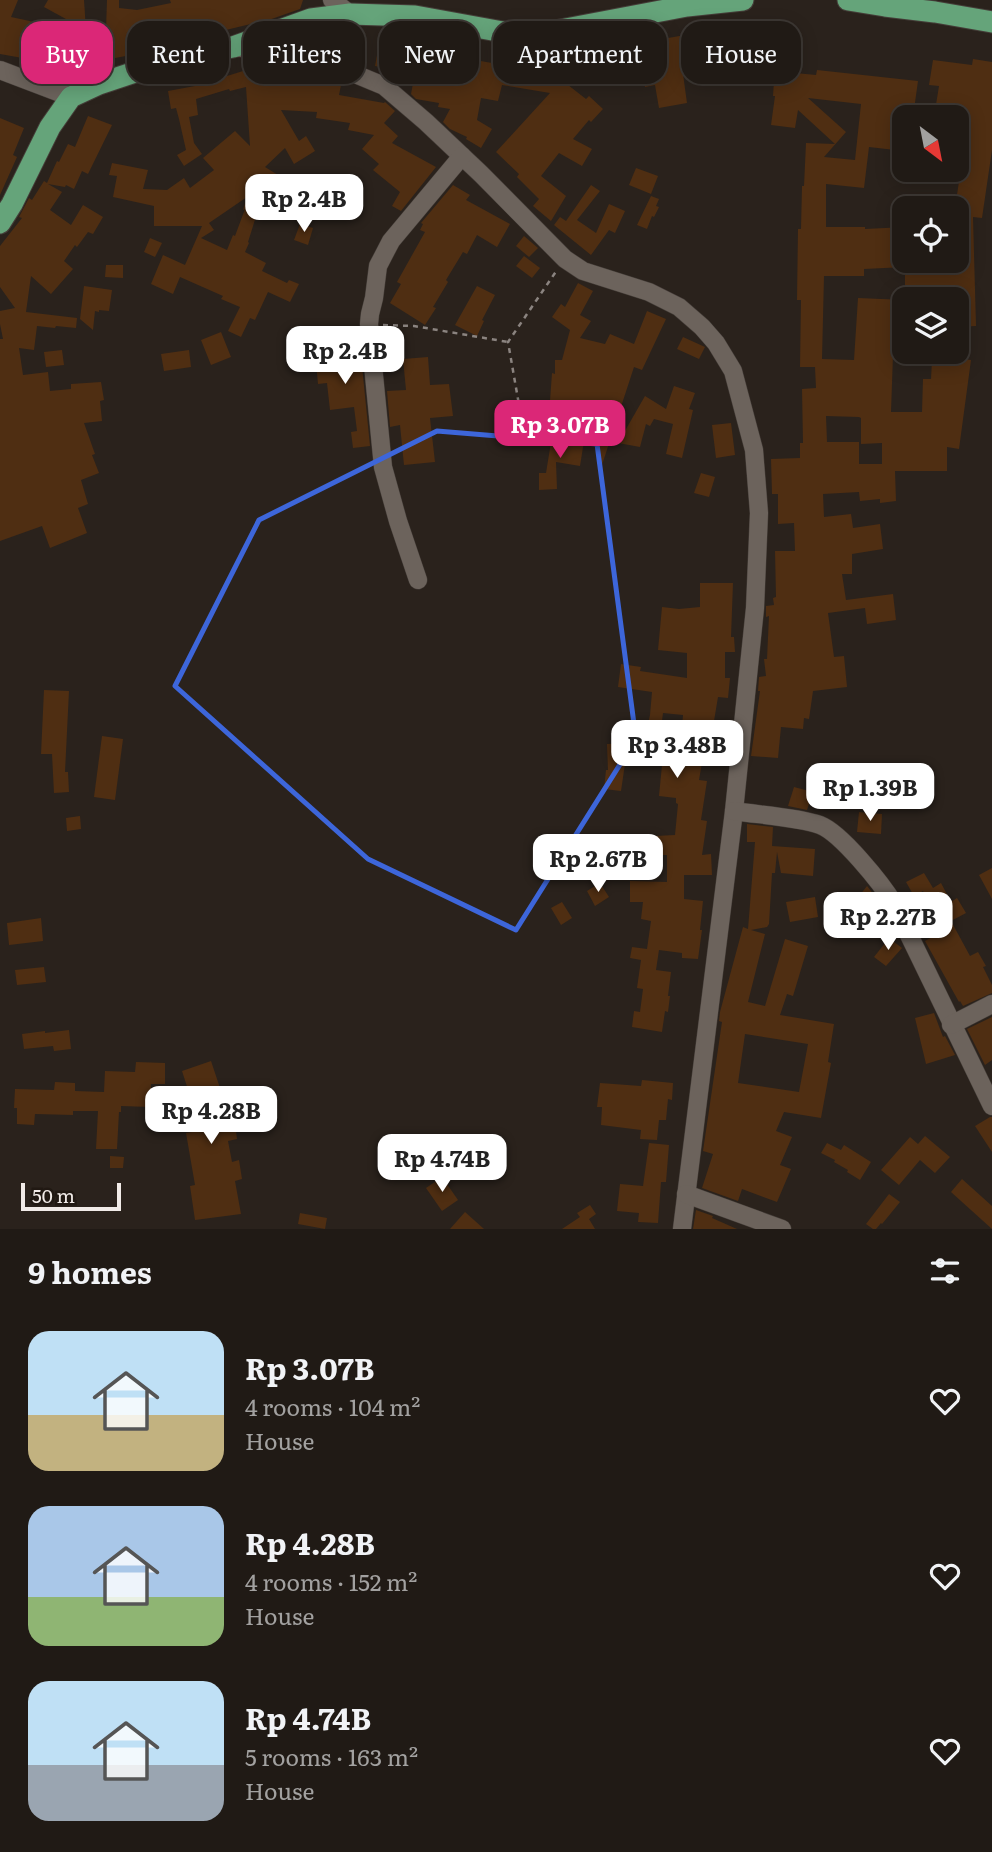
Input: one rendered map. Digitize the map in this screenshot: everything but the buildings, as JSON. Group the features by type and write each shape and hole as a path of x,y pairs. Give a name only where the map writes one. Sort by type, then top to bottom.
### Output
{"highway":[{"path":"0,223 50,127 71,97 99,84 163,63 233,47 311,19 350,14 415,16 503,32 532,34 687,6 743,0"},
{"path":"848,0 992,22"}],"street":[{"path":"332,0 350,14"},
{"path":"233,47 286,53 343,69 384,86 462,156 565,259 583,271 649,292 679,307 702,327 733,371 754,450 758,513 755,608 734,811 682,1229"},
{"path":"0,70 71,97"},
{"path":"418,580 383,467 369,324 378,266 391,241 462,156"},
{"path":"734,811 823,826 835,834 885,888 992,1107"},
{"path":"951,1025 992,1004"},
{"path":"687,1194 782,1229"}],"path":[{"path":"522,422 508,342 565,259"},
{"path":"369,324 414,326 508,342"}],"highlighted area":[{"path":"437,431 597,444 636,739 516,930 368,859 175,686 259,520"}]}
